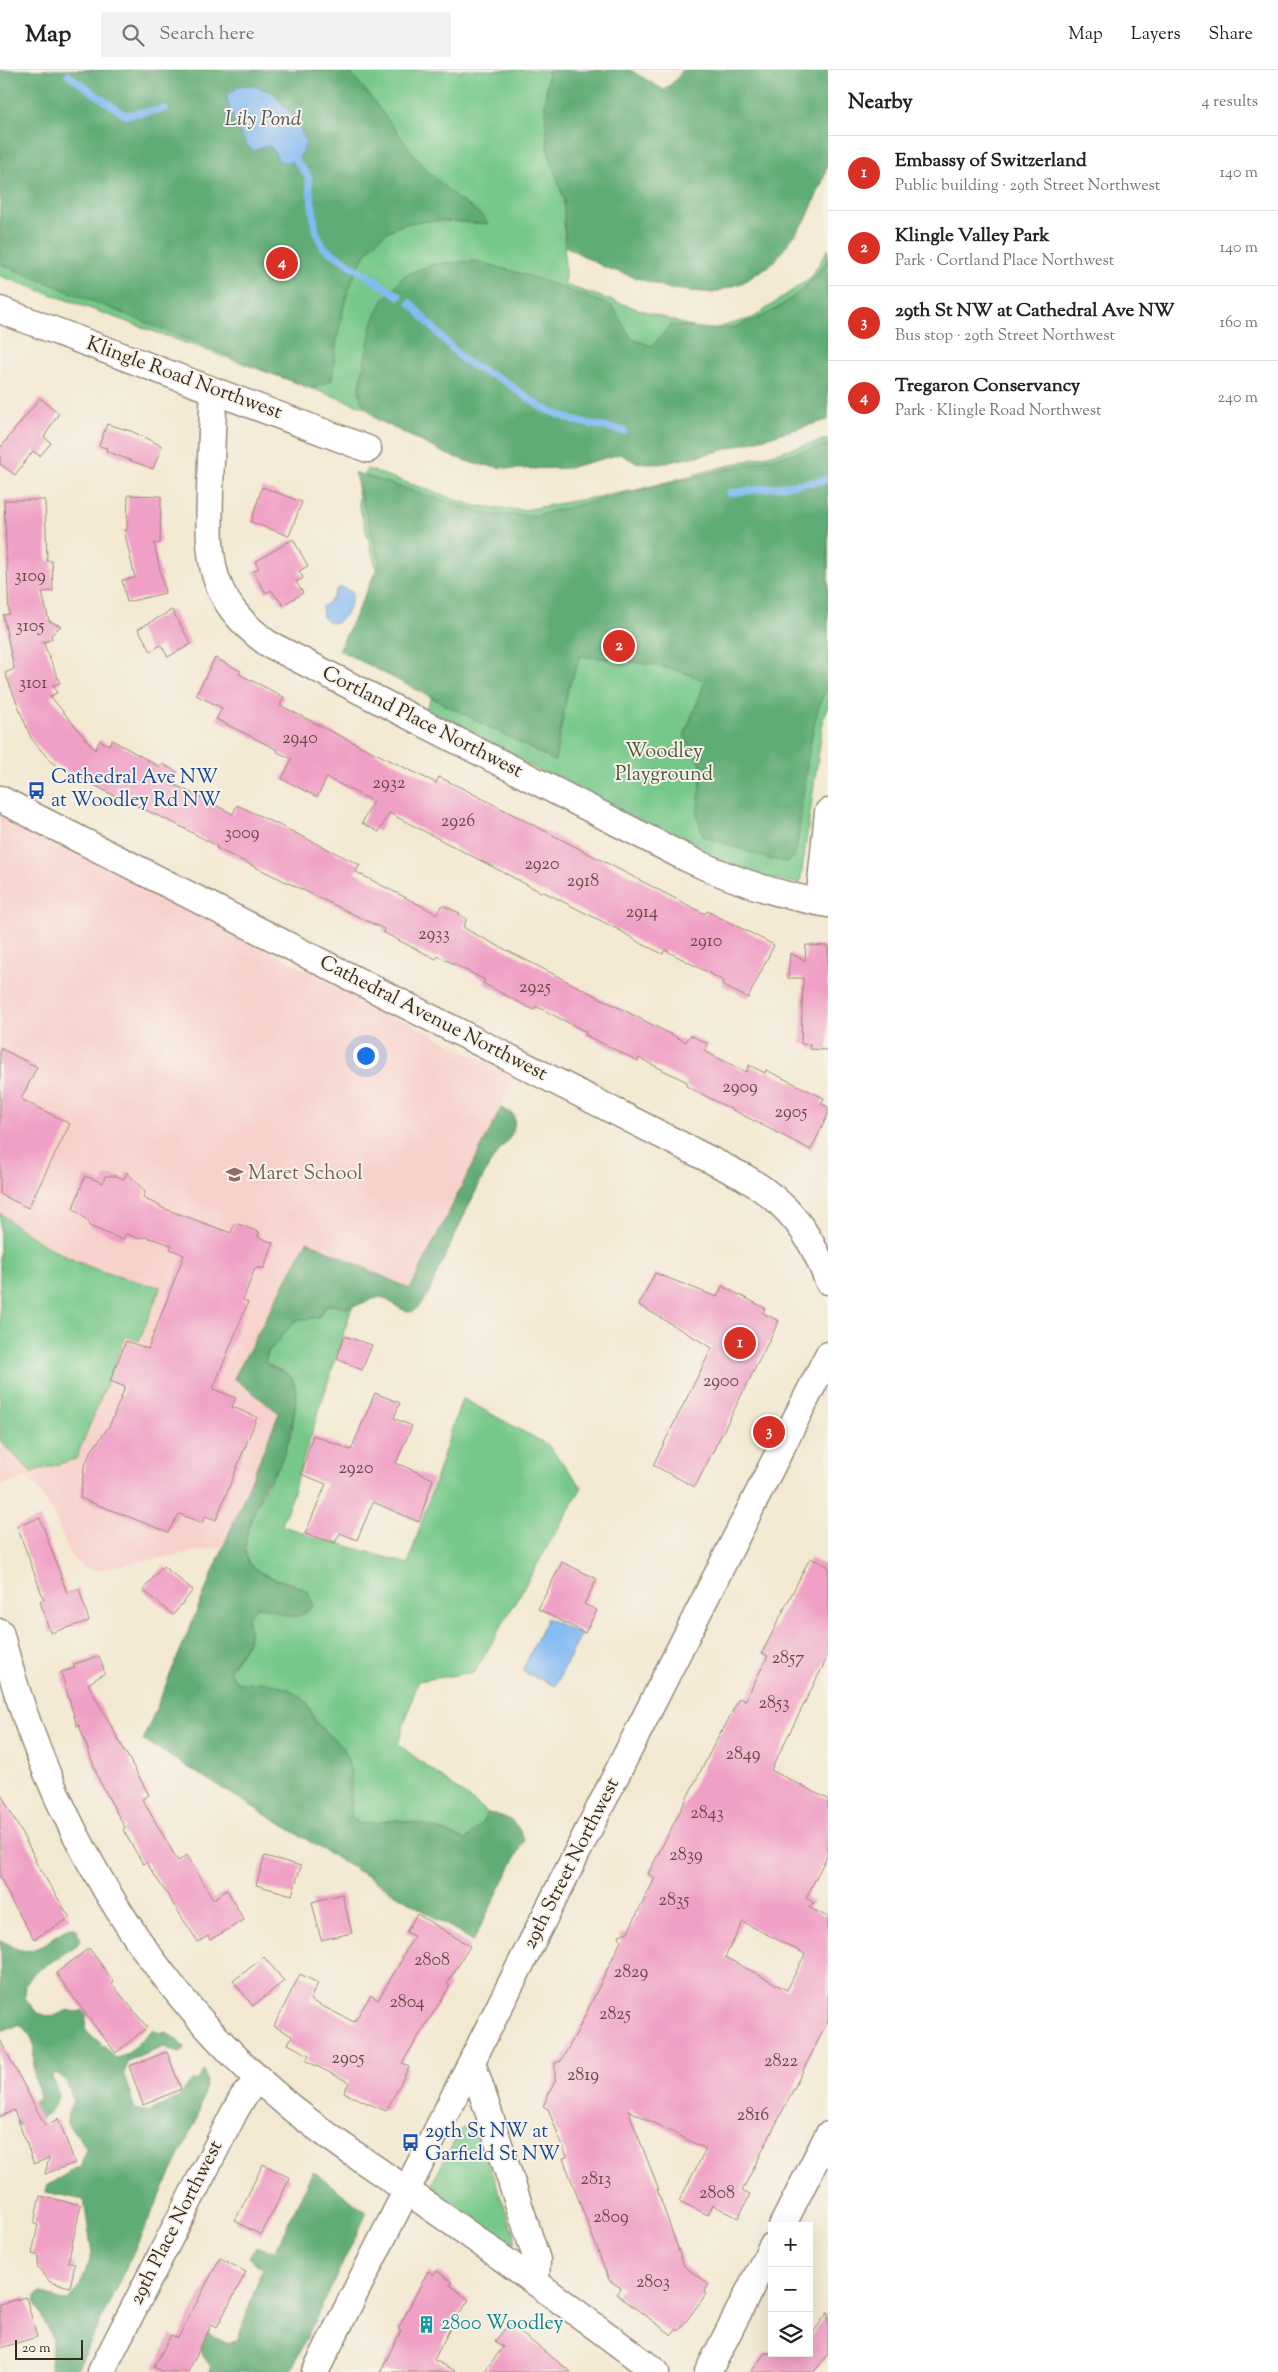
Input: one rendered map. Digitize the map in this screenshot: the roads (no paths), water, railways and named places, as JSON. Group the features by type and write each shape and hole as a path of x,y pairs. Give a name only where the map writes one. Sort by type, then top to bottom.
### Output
{"street":[{"name":"Klingle Road Northwest","path":"0,310 368,448"},
{"name":"Cortland Place Northwest","path":"214,391 208,535 211,561 224,598 251,630 267,643 686,858 774,893 824,903"},
{"name":"Cathedral Avenue Northwest","path":"0,799 744,1176 776,1199 794,1216 812,1244 828,1281"},
{"path":"824,903 828,812"},
{"name":"29th Street Northwest","path":"315,2372 828,1355"},
{"path":"0,1632 18,1699 39,1755 69,1824 92,1867 136,1938 166,1978 212,2031 289,2105 536,2282 656,2372"},
{"path":"472,2062 535,2253 538,2268 536,2282"},
{"name":"29th Place Northwest","path":"101,2372 234,2113 243,2097 259,2078"},
{"path":"784,2222 828,2135"},
{"path":"708,2372 768,2254"}],"water":[{"name":"Lily Pond","path":"250,85 273,92 297,120 306,142 302,153 296,160 284,162 278,160 270,146 254,151 245,142 233,117 227,95 239,86"},
{"path":"341,587 352,592 350,605 344,617 339,621 334,623 328,622 323,617 322,607 332,599 336,590"},
{"path":"547,1618 581,1635 555,1686 522,1671"}],"waterway":[{"path":"68,75 125,115 165,109"},
{"path":"297,162 308,176 316,232 323,247 360,271"},
{"path":"365,274 399,296"},
{"path":"410,303 463,360 503,380 542,408 575,421 624,431"},
{"path":"730,493 828,480"}],"place":[{"name":"Tregaron Conservancy","path":"282,263"},
{"name":"Klingle Valley Park","path":"619,646"},
{"name":"Cathedral Ave NW at Woodley Rd NW","path":"37,790"},
{"name":"Maret School","path":"234,1174"},
{"name":"Embassy of Switzerland","path":"740,1343"},
{"name":"29th St NW at Cathedral Ave NW","path":"769,1432"},
{"name":"29th St NW at Garfield St NW","path":"411,2143"},
{"name":"2800 Woodley","path":"427,2324"}],"park label":[{"name":"Woodley Playground","path":"664,764"}]}
